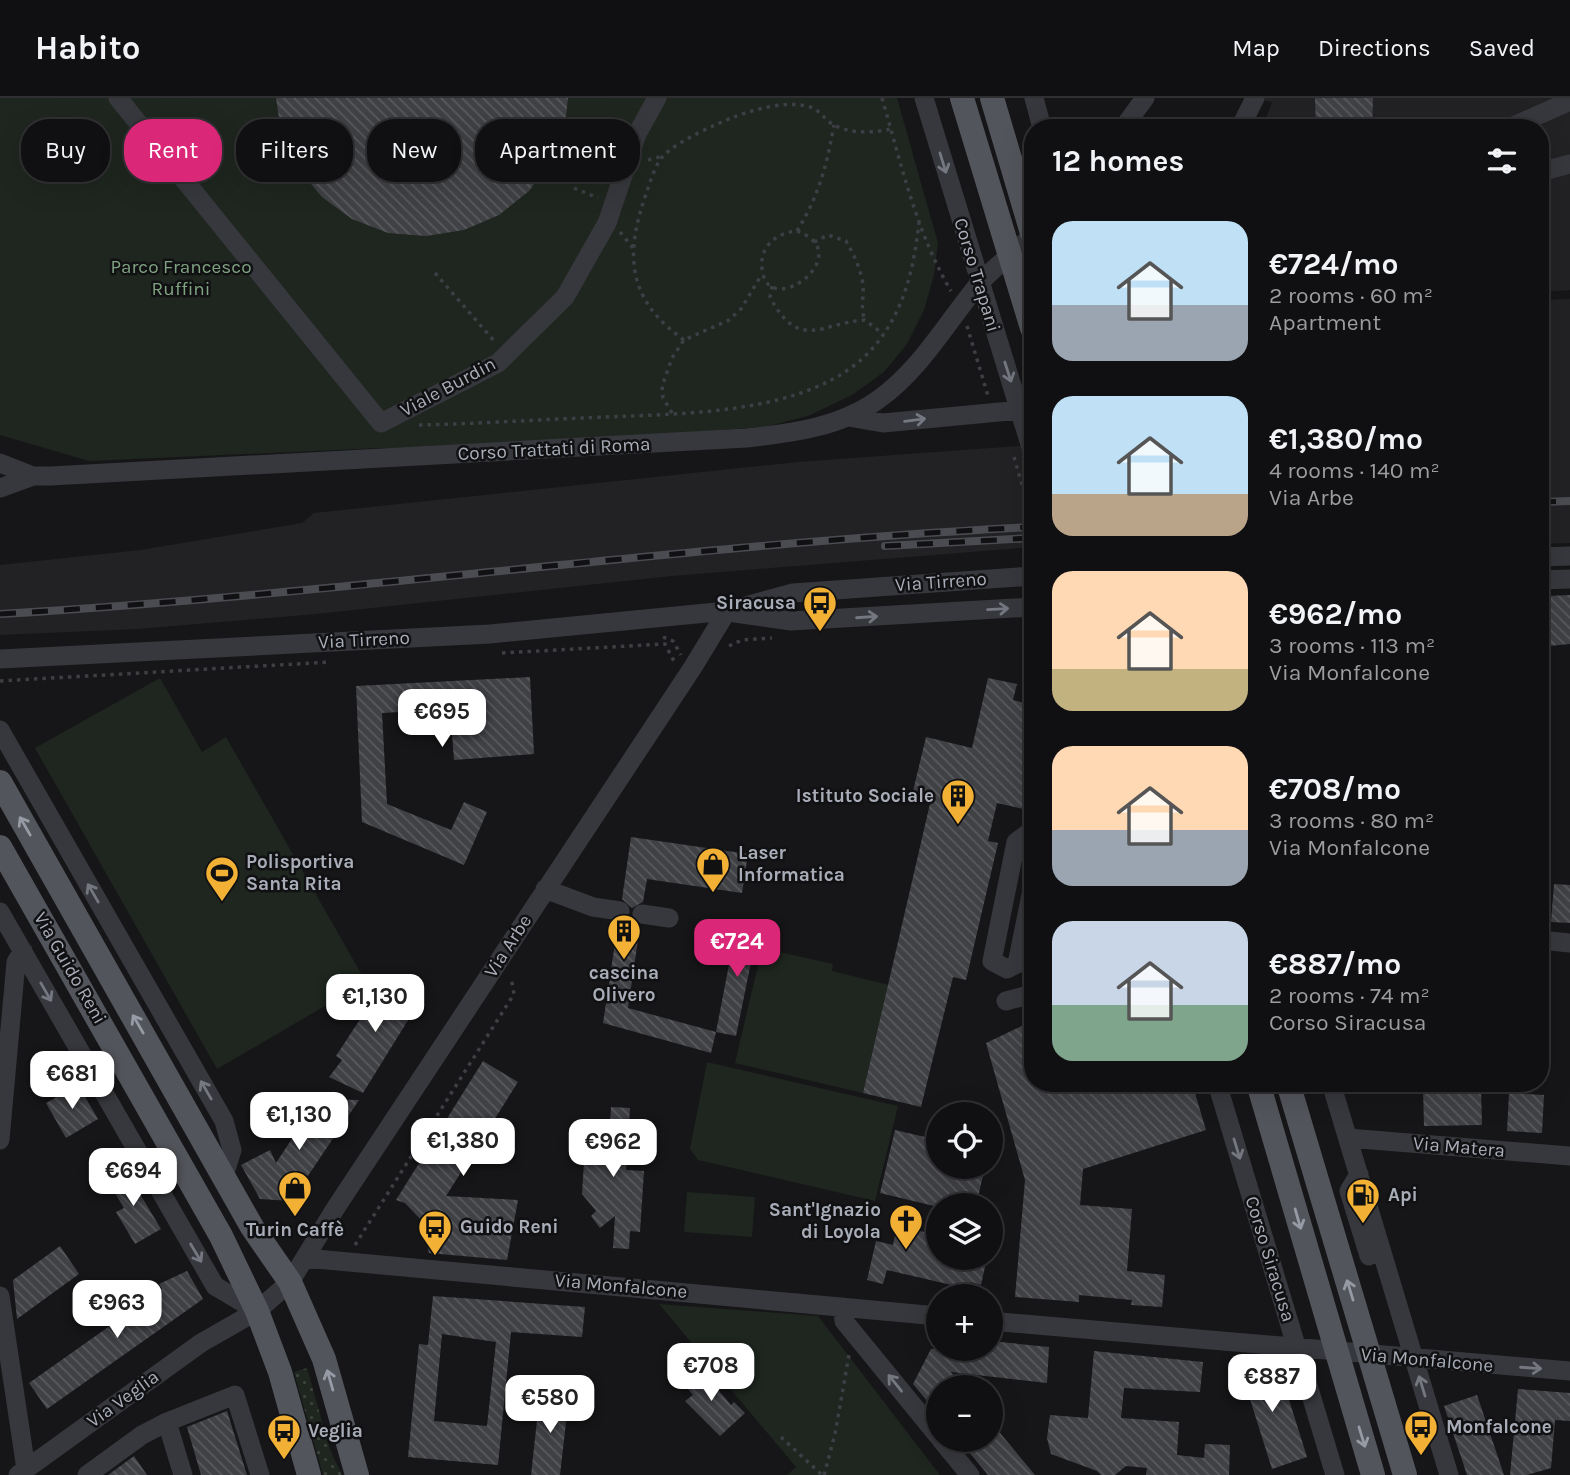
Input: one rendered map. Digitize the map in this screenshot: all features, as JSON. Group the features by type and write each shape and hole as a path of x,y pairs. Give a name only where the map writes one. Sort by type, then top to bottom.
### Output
{"main road":[{"name":"Corso Trapani","path":"962,98 1024,302"},
{"path":"992,98 1024,207"},
{"name":"Via Guido Reni","path":"0,782 252,1227 290,1282 324,1359 357,1475"},
{"name":"Via Guido Reni","path":"0,847 180,1160 257,1311 280,1372 309,1475"},
{"name":"Corso Siracusa","path":"1261,1092 1373,1475"},
{"path":"1291,1092 1405,1475"}],"street":[{"path":"118,98 381,423"},
{"name":"Viale Burdin","path":"381,423 498,363 565,297 607,223 637,134 657,98"},
{"name":"Corso Trapani","path":"924,98 979,284 1020,410 1024,441"},
{"path":"1034,98 1040,119"},
{"path":"1130,119 1145,98"},
{"path":"1244,119 1255,98"},
{"path":"1529,119 1570,101"},
{"path":"1549,170 1570,164"},
{"name":"Corso Trattati di Roma","path":"0,463 33,476 747,438 794,433 848,417 879,400 899,383 979,284 1024,242"},
{"path":"848,417 883,423 1020,410"},
{"path":"0,488 33,476"},
{"path":"1549,557 1570,556"},
{"name":"Via Tirreno","path":"0,659 490,634 727,611 793,593 1024,577"},
{"path":"1549,580 1570,579"},
{"name":"Via Tirreno","path":"727,611 792,621 1024,607"},
{"name":"Via Arbe","path":"290,1282 727,611"},
{"path":"0,730 223,1121 232,1150 224,1176"},
{"path":"1024,836 1016,842 992,961 1007,969 1017,964 1024,929"},
{"path":"545,889 593,907 620,911"},
{"name":"Via Guido Reni","path":"0,912 215,1286 257,1311"},
{"path":"642,914 669,918"},
{"path":"1549,941 1570,943"},
{"path":"0,1140 16,962 23,951"},
{"path":"1006,1001 1024,996"},
{"name":"Corso Siracusa","path":"1220,1092 1335,1475"},
{"path":"1334,1092 1449,1475"},
{"name":"Via Matera","path":"1348,1138 1570,1156"},
{"name":"Via Monfalcone","path":"305,1258 926,1315"},
{"name":"Via Veglia","path":"0,1296 22,1472 201,1342 257,1311 290,1282"},
{"path":"843,1307 844,1321 926,1421"},
{"name":"Via Monfalcone","path":"1003,1322 1570,1371"},
{"path":"87,1475 142,1436 167,1422 235,1395 260,1475"},
{"path":"167,1422 183,1475"},
{"path":"952,1452 970,1475"}],"path":[{"path":"797,98 798,105"},
{"path":"882,98 919,222 935,264 961,307 992,411"},
{"path":"684,340 652,314 643,300 635,274 634,250 639,215 663,156 734,117 798,105 812,108 834,125 869,134 891,129"},
{"path":"797,231 813,205 826,170 834,125"},
{"path":"574,188 613,205"},
{"path":"381,423 420,425 729,411 781,398 833,378 871,350 897,314 914,266 919,222"},
{"path":"672,413 663,398 662,386 672,358 684,340 729,320 741,309 762,274 764,250 771,240 785,232 797,231 808,235 814,242 818,254 808,277 788,289 772,286 762,274"},
{"path":"814,242 828,235 846,241 857,261 863,283 861,311 865,320 883,334"},
{"path":"435,273 506,354"},
{"path":"772,286 770,297 778,312 788,323 804,330 822,330 865,320"},
{"path":"725,650 735,641 776,638"},
{"path":"499,653 665,644 677,666"},
{"path":"0,681 332,662"},
{"path":"350,1261 358,1236 514,994 509,968"},
{"path":"781,1437 823,1475 835,1434 854,1333"}],"shaded area":[{"path":"1249,98 1570,98 1570,290 1549,291 1549,119 1265,119 1272,102"},
{"path":"1570,299 1570,543 1549,544 1549,300"},
{"path":"1024,446 1024,548 672,576 316,614 138,629 0,635 0,565 140,550 302,523 314,513 798,462"}],"green space":[{"name":"Parco Francesco Ruffini","path":"0,98 897,98 938,243 934,275 924,310 907,344 884,372 852,395 808,416 765,427 460,449 380,448 89,461 0,435"},
{"name":"Polisportiva Santa Rita","path":"160,678 202,752 226,737 366,982 217,1069 35,748"},
{"path":"762,948 833,964 832,971 889,985 863,1093 735,1063"},
{"path":"707,1062 898,1106 875,1201 698,1160 690,1149"},
{"path":"687,1192 755,1197 752,1237 684,1232"},
{"path":"659,1304 818,1316 940,1475 787,1475 796,1467"},
{"path":"307,1368 330,1450 342,1475 323,1475 294,1372"}],"building":[{"path":"276,98 568,98 566,119 475,119 475,182 535,182 529,191 499,215 464,230 426,236 388,233 352,219 322,197 310,182 353,182 353,119 279,119"},
{"path":"1315,98 1373,98 1372,119 1316,119"},
{"path":"1570,595 1570,644 1549,646 1549,596"},
{"path":"530,677 534,754 454,760 450,709 382,713 387,804 451,830 464,802 487,812 464,865 362,822 356,686"},
{"name":"Istituto Sociale","path":"988,678 1017,684 1013,700 1024,703 1024,809 997,803 988,841 998,843 966,980 953,977 921,1107 863,1093 932,795 913,791 926,737 972,748"},
{"path":"631,837 748,854 742,893 647,879 643,902 632,908 622,899"},
{"path":"1554,884 1570,885 1570,923 1551,922"},
{"path":"630,917 640,926 628,1008 716,1032 711,1053 603,1023 618,923"},
{"path":"737,923 758,928 736,1036 716,1032"},
{"path":"399,979 414,987 418,1004 363,1093 329,1077 342,1060 336,1056 385,981"},
{"path":"1024,1025 1024,1092 1195,1092 1206,1130 1083,1169 1080,1205 1132,1209 1127,1271 1165,1275 1162,1307 1131,1305 1132,1300 1079,1295 1079,1302 1015,1297 1025,1180 986,1043"},
{"path":"483,1061 518,1082 446,1196 518,1200 507,1260 429,1253 421,1220 405,1203 396,1200"},
{"path":"78,1085 98,1119 66,1138 46,1103"},
{"path":"1423,1092 1481,1092 1482,1125 1424,1126"},
{"path":"1509,1093 1544,1095 1542,1133 1507,1131"},
{"path":"318,1099 359,1100 291,1201 260,1199 241,1165 270,1150 276,1163"},
{"path":"611,1107 630,1108 626,1170 644,1171 640,1232 630,1231 629,1249 613,1248 615,1216 600,1228 591,1216 596,1211 582,1194 585,1145 590,1146 591,1126 610,1127"},
{"path":"895,1130 926,1137 926,1179 982,1179 979,1193 926,1193 926,1204 880,1193"},
{"path":"125,1169 161,1229 135,1244 116,1212 124,1208 107,1180"},
{"name":"Sant'Ignazio di Loyola","path":"897,1226 926,1232 926,1270 984,1270 981,1284 947,1284 887,1270 883,1284 867,1280 876,1241 893,1245"},
{"path":"60,1246 79,1274 17,1319 13,1280"},
{"path":"187,1271 203,1299 47,1409 29,1383 162,1289 159,1284"},
{"path":"433,1296 585,1307 582,1337 511,1332 498,1465 408,1457 419,1344 428,1345","holes":["442,1334 496,1342 487,1426 434,1421"]},
{"path":"1003,1342 1049,1347 1047,1383 1003,1378 1003,1375 951,1372 953,1375 926,1375 926,1400 913,1384 926,1359 926,1361 1003,1361"},
{"path":"1094,1351 1203,1362 1200,1392 1124,1388 1121,1418 1179,1422 1177,1455 1204,1458 1205,1444 1230,1445 1229,1475 1146,1475 1147,1468 1126,1466 1115,1475 1101,1475 1097,1471 1051,1454 1047,1438 1050,1415 1088,1418"},
{"path":"1239,1365 1279,1368 1307,1457 1272,1469 1249,1396 1238,1395"},
{"path":"699,1367 731,1405 734,1402 745,1413 720,1436 685,1401 693,1395 682,1382"},
{"path":"1518,1389 1570,1393 1570,1421 1555,1420 1551,1468 1527,1475 1510,1475"},
{"path":"540,1393 569,1396 560,1475 531,1475"},
{"path":"1477,1395 1504,1475 1467,1475 1444,1406"},
{"path":"227,1411 247,1475 201,1475 187,1427"},
{"path":"1003,1437 1035,1475 988,1475 969,1452 1003,1452"},
{"path":"134,1456 147,1475 108,1475"}],"railway":[{"path":"1549,502 1570,501"},
{"path":"0,614 258,594 774,545 1024,527"},
{"path":"885,546 1024,538"}],"place":[{"name":"Siracusa","path":"820,633"},
{"name":"Istituto Sociale","path":"958,826"},
{"name":"Laser Informatica","path":"713,894"},
{"name":"Polisportiva Santa Rita","path":"222,903"},
{"name":"cascina Olivero","path":"624,961"},
{"name":"Turin Caffè","path":"295,1218"},
{"name":"Api","path":"1363,1225"},
{"name":"Sant'Ignazio di Loyola","path":"906,1251"},
{"name":"Guido Reni","path":"435,1257"},
{"name":"Monfalcone","path":"1421,1457"},
{"name":"Veglia","path":"284,1461"}]}
